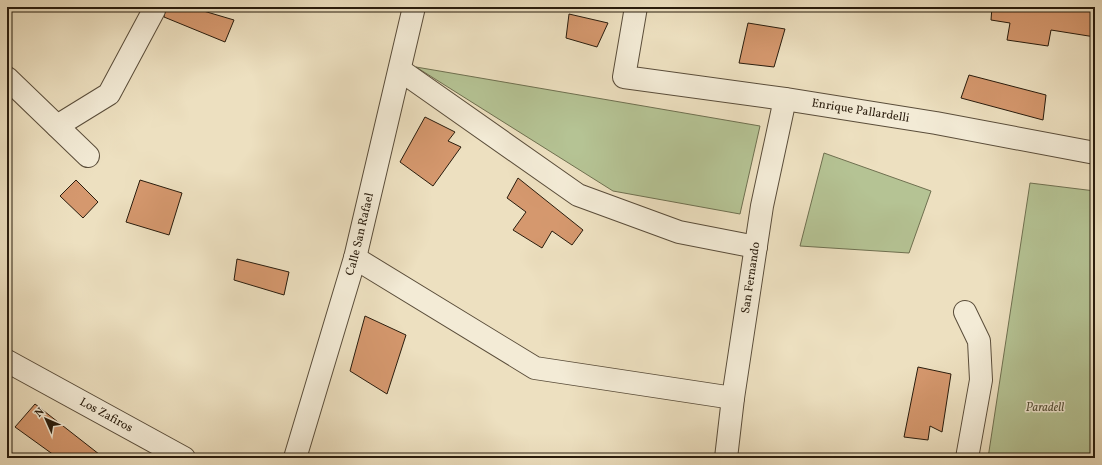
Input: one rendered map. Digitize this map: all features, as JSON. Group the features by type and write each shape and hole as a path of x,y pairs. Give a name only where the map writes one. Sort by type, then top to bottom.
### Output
{"street":[{"path":"57,126 109,94 154,10 154,7"},
{"name":"Calle San Rafael","path":"295,458 355,258 414,7"},
{"name":"Enrique Pallardelli","path":"636,7 624,77 785,99 936,123 1095,153"},
{"path":"400,70 578,194 680,232 756,247"},
{"path":"7,78 88,156"},
{"name":"San Fernando","path":"726,458 733,398 762,206 785,99"},
{"path":"355,258 534,368 733,398"},
{"path":"965,312 979,341 981,380 967,458"},
{"name":"Los Zafiros","path":"7,361 184,458"}],"green space":[{"path":"416,67 760,126 740,214 613,191"},
{"path":"824,153 931,191 909,253 800,246"},
{"name":"Paradell","path":"1030,183 1095,191 1095,458 988,458"}],"building":[{"path":"166,7 190,7 234,20 225,42 164,17"},
{"path":"992,7 1095,7 1095,37 1051,30 1048,46 1007,40 1010,23 991,20"},
{"path":"569,14 608,23 597,47 566,38"},
{"path":"748,23 785,29 774,67 739,63"},
{"path":"969,75 1046,95 1043,120 961,98"},
{"path":"425,117 455,132 448,141 461,147 433,186 400,162"},
{"path":"518,178 583,230 572,245 552,231 542,248 513,230 526,212 507,198"},
{"path":"76,180 98,202 83,218 60,196"},
{"path":"140,180 182,193 169,235 126,222"},
{"path":"237,259 289,272 284,295 234,280"},
{"path":"365,316 406,335 387,394 350,371"},
{"path":"918,367 951,374 942,432 930,426 928,440 904,437"},
{"path":"35,404 104,458 58,458 15,427"}]}
